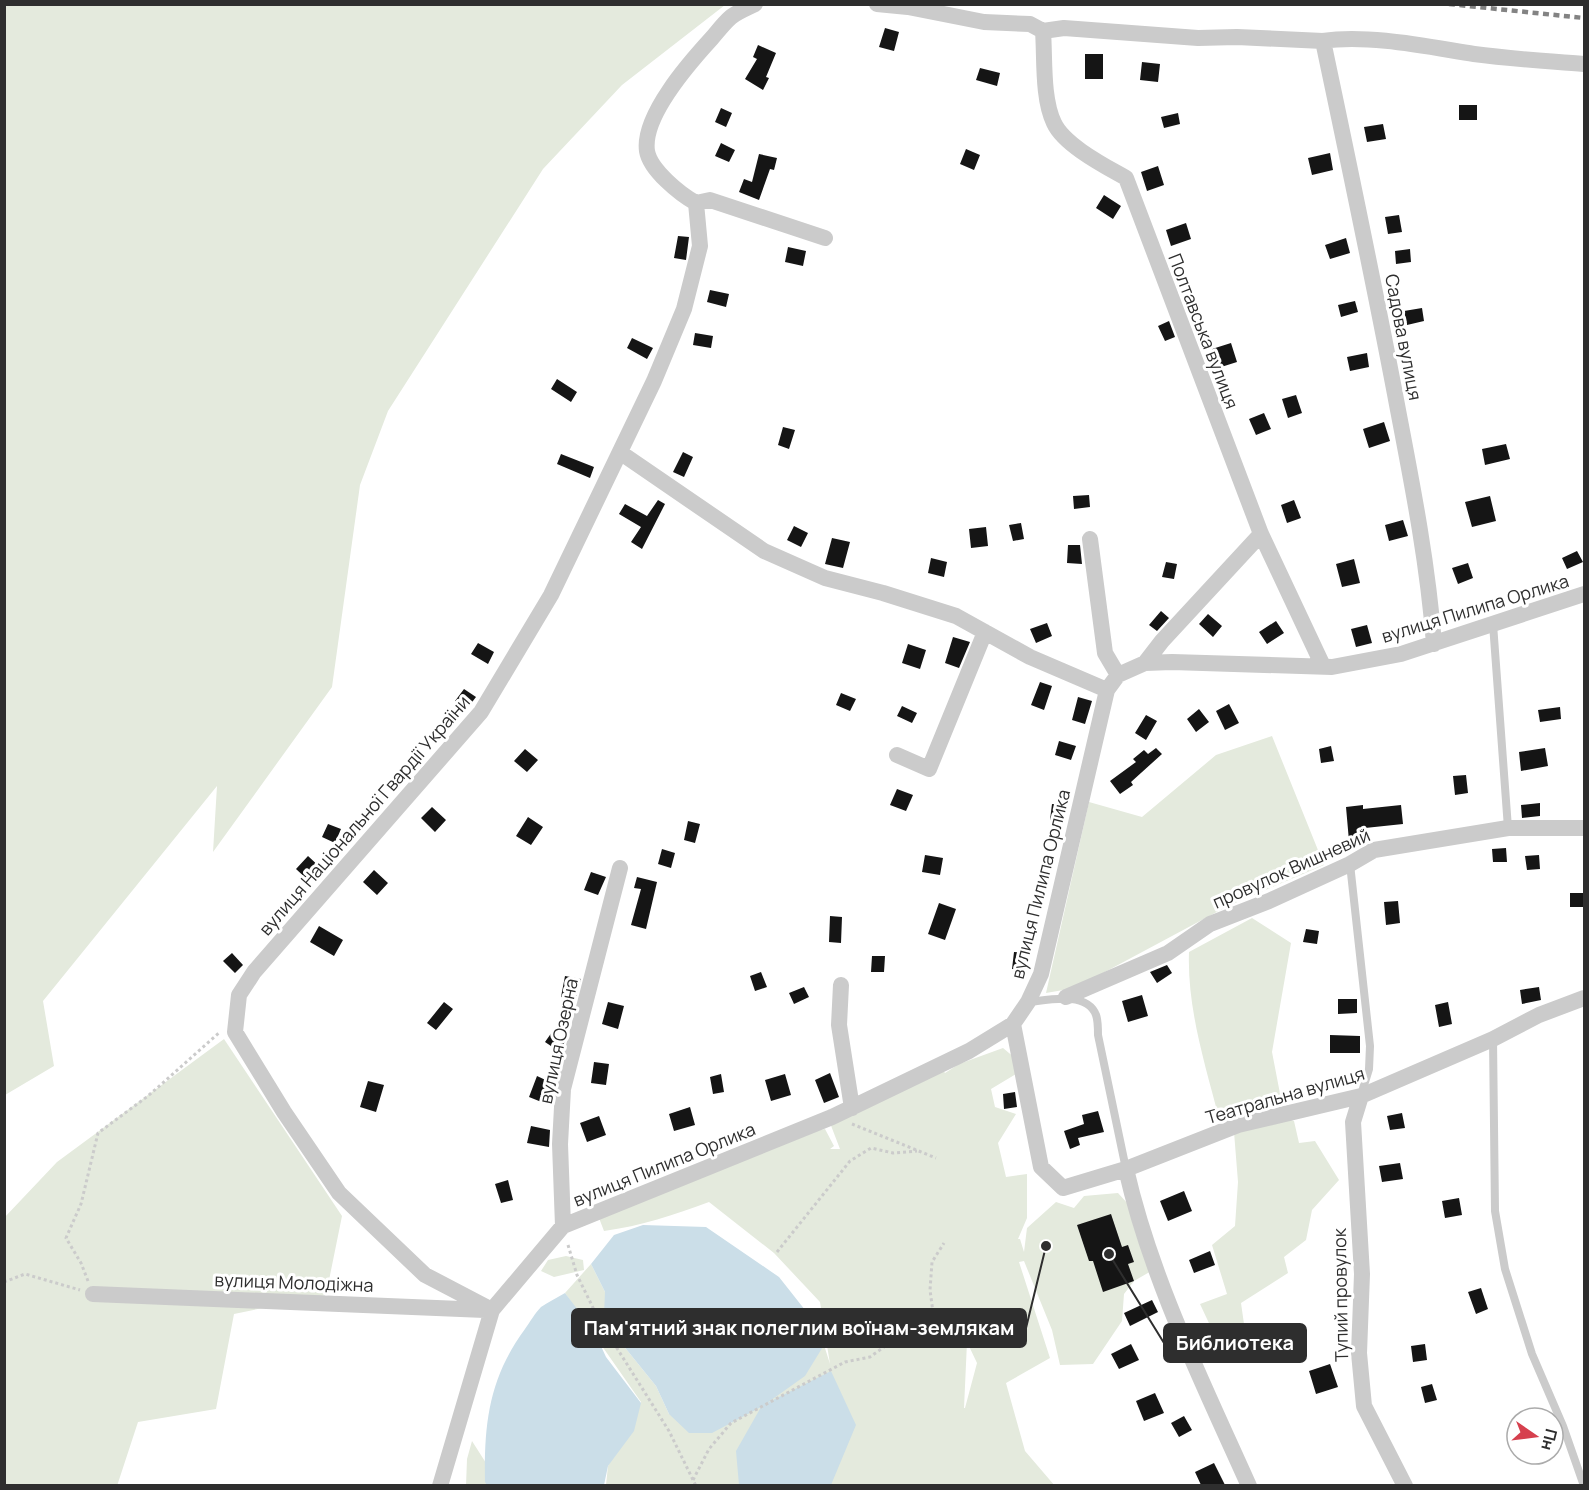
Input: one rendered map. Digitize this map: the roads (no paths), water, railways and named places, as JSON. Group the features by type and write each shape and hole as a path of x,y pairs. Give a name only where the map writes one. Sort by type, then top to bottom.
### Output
{"street":[{"path":"755,4 731,17 698,53 665,97 650,127 647,141 648,154 681,194 696,203 710,200 825,238"},
{"path":"878,4 908,7 984,22 1030,24 1043,31 1064,28 1198,38 1237,37 1323,41 1337,39 1401,43 1478,54 1584,64"},
{"name":"Полтавська вулиця","path":"1043,31 1047,101 1054,124 1080,151 1126,178 1261,534 1323,666"},
{"name":"Садова вулиця","path":"1323,41 1385,340 1413,489 1430,601 1434,644"},
{"name":"вулиця Національної Гвардії України","path":"492,1310 425,1275 339,1193 284,1112 235,1032 239,995 254,972 481,712 551,595 621,453 684,309 700,246 696,203"},
{"path":"621,453 764,551 825,578 956,616 1030,657 1107,690"},
{"path":"1145,663 1162,641 1261,534"},
{"path":"1090,539 1105,653 1118,675"},
{"name":"вулиця Пилипа Орлика","path":"441,1479 492,1310 563,1226 850,1115 969,1051 1013,1024 1029,1002 1041,974 1107,690 1118,675 1145,663 1332,667 1401,654 1584,594"},
{"path":"897,755 928,769 984,632"},
{"name":"провулок Вишневий","path":"1066,997 1168,953 1210,924 1269,901 1350,864 1374,850 1508,828 1584,828"},
{"name":"вулиця Озерна","path":"563,1226 560,1144 563,1089 620,868"},
{"path":"841,985 839,1024 850,1115"},
{"name":"Театральна вулиця","path":"1013,1024 1041,1167 1063,1188 1126,1169 1238,1125 1361,1096 1492,1039 1539,1015 1584,998"},
{"name":"Тупий провулок","path":"1361,1096 1353,1122 1362,1274 1359,1353 1364,1406 1405,1485"},
{"path":"1126,1169 1135,1208 1181,1335 1249,1485"},
{"name":"вулиця Молодіжна","path":"93,1294 492,1310"}],"lane":[{"path":"1493,624 1508,828"},
{"path":"1350,864 1370,1046 1370,1069 1361,1096"},
{"path":"1029,1002 1066,997 1086,1003 1096,1014 1098,1035 1126,1169"},
{"path":"1492,1039 1495,1211 1505,1269 1532,1354 1563,1426 1584,1485"}],"water":[{"path":"643,1225 706,1227 779,1277 809,1315 824,1345 805,1376 767,1403 831,1371 856,1425 831,1485 739,1485 736,1451 761,1407 712,1433 689,1433 669,1414 656,1386 618,1339 604,1315 605,1292 591,1264 614,1235"},
{"path":"565,1293 594,1331 606,1357 641,1403 634,1431 608,1466 604,1485 487,1485 485,1460 488,1421 496,1383 503,1365 539,1309"}],"railway":[{"path":"1449,4 1584,18"}],"place":[{"name":"Пам'ятний знак полеглим воїнам-землякам","path":"1046,1246"},
{"name":"Библиотека","path":"1109,1254"}]}
